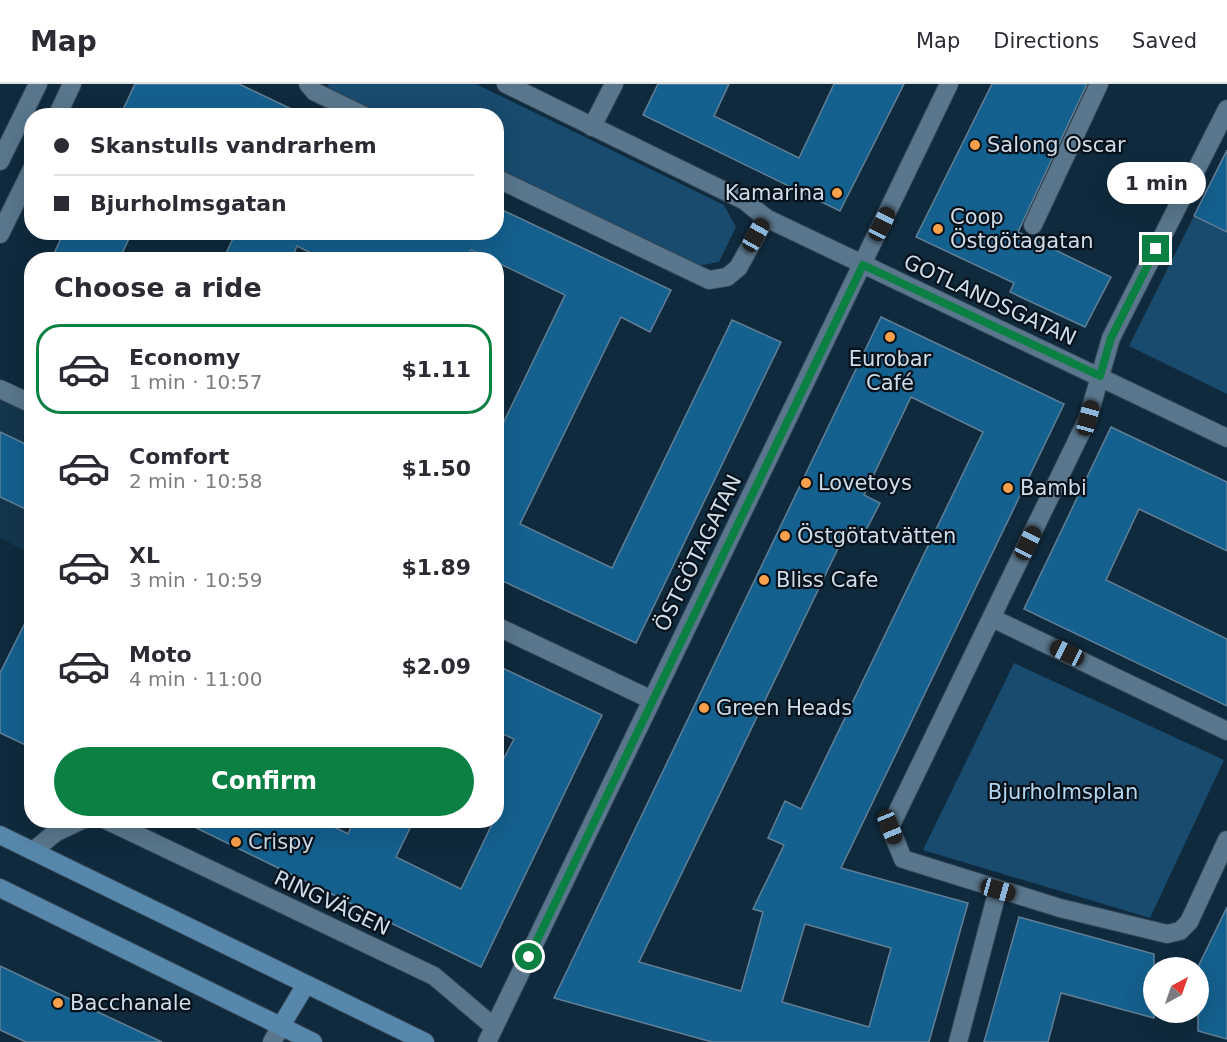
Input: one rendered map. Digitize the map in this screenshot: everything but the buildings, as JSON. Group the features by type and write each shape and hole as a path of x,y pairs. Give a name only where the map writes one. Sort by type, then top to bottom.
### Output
{"main road":[{"path":"0,836 305,986 425,1042"},
{"path":"0,888 314,1042"},
{"path":"281,1026 305,986"}],"street":[{"path":"26,108 38,84"},
{"path":"61,108 72,84"},
{"path":"308,84 315,92 348,108"},
{"name":"GOTLANDSGATAN","path":"506,84 745,201 765,218 1227,438"},
{"path":"592,127 614,84"},
{"name":"ÖSTGÖTAGATAN","path":"491,1034 949,84"},
{"path":"1033,225 1099,84"},
{"path":"1227,109 1111,338 1088,418 890,827 903,859 998,890 1167,934 1180,931 1189,922 1227,840"},
{"path":"0,161 24,112"},
{"path":"504,182 710,280 727,277 738,268 765,218"},
{"path":"0,234 24,185"},
{"path":"0,389 24,400"},
{"path":"992,618 1227,731"},
{"path":"504,630 652,700"},
{"path":"33,851 55,833 65,828"},
{"name":"RINGVÄGEN","path":"123,828 434,976 491,1034"},
{"path":"958,1042 998,890"},
{"path":"272,1042 281,1026"}],"shaded area":[{"path":"0,392 24,404 24,550 0,538"}],"green space":[{"path":"327,84 476,84 724,205 736,227 719,262 697,266 504,172 504,108 370,108 330,89"},
{"path":"1194,216 1227,232 1227,394 1129,346"},
{"name":"Bjurholmsplan","path":"1014,663 1224,760 1150,918 923,850"}],"place":[{"name":"Salong Oscar","path":"975,145"},
{"name":"Kamarina","path":"837,193"},
{"name":"Coop Östgötagatan","path":"938,229"},
{"name":"Eurobar Café","path":"890,337"},
{"name":"Lovetoys","path":"806,483"},
{"name":"Bambi","path":"1008,488"},
{"name":"Östgötatvätten","path":"785,536"},
{"name":"Bliss Cafe","path":"764,580"},
{"name":"Green Heads","path":"704,708"},
{"name":"Crispy","path":"236,842"},
{"name":"Bacchanale","path":"58,1003"}],"route":[{"path":"529,957 863,265 1100,376 1111,338 1156,249"}]}
